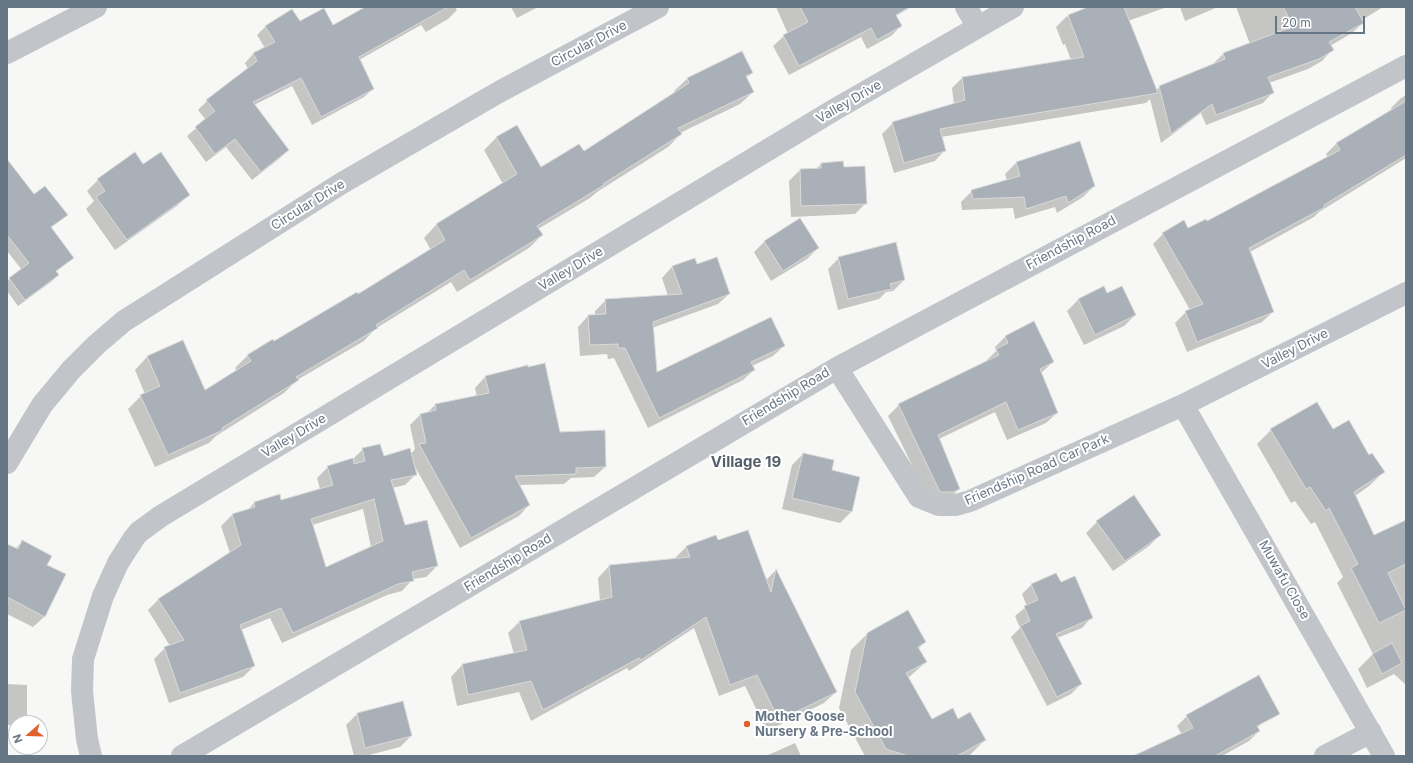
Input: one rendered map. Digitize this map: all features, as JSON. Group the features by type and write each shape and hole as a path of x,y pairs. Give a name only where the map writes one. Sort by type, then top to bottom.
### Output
{"street":[{"path":"7,53 96,7"},
{"name":"Circular Drive","path":"7,463 42,405 71,370 96,345 124,321 342,182 499,92 658,7"},
{"path":"966,7 978,27"},
{"name":"Valley Drive","path":"91,756 87,739 82,691 83,659 103,596 118,563 139,532 161,516 834,110 1013,7"},
{"name":"Friendship Road","path":"182,756 837,368 1406,66"},
{"name":"Valley Drive","path":"1183,405 1406,293"},
{"name":"Friendship Road Car Park","path":"837,368 919,497 939,505 956,505 970,501 1183,405"},
{"name":"Muwafu Close","path":"1183,405 1384,756"},
{"path":"1325,756 1371,732"}],"building":[{"path":"365,7 448,7 359,57 374,89 321,117 301,78 253,102 289,150 261,172 235,139 215,154 195,127 215,111 206,100 257,61 253,53 275,42 265,26 292,9 300,21 324,8 333,25"},
{"path":"800,7 910,7 896,15 902,26 877,40 871,28 799,66 783,35 808,22"},
{"path":"1088,7 1124,7 1158,93 940,129 946,151 904,163 892,122 965,100 962,77 1084,57 1068,15"},
{"path":"1283,7 1355,7 1364,23 1329,42 1334,50 1319,59 1268,77 1274,93 1216,115 1212,104 1171,134 1159,86 1225,59 1223,53 1294,26"},
{"path":"742,51 753,73 746,76 754,92 678,128 682,134 603,184 604,185 537,226 543,235 470,280 464,270 376,325 378,328 296,377 299,380 222,428 223,430 168,455 140,395 160,386 147,356 183,340 205,390 251,361 247,355 273,339 274,341 357,292 358,294 445,240 436,224 517,174 496,137 517,125 541,167 579,144 584,151 689,83 687,78"},
{"path":"1406,101 1406,155 1324,205 1325,207 1249,248 1274,312 1197,342 1185,311 1203,304 1162,233 1184,220 1188,228 1206,219 1207,221 1340,150 1336,143"},
{"path":"1080,141 1095,186 1068,203 1066,196 1026,209 1024,197 973,199 971,190 1020,176 1016,162"},
{"path":"135,152 143,164 161,152 190,195 127,240 96,197 105,191 97,179"},
{"path":"7,159 34,194 45,186 68,215 51,227 74,258 56,271 59,275 25,300 9,278 29,263 7,235"},
{"path":"843,161 844,167 865,166 867,204 801,206 800,169 821,168 821,163"},
{"path":"800,218 819,248 783,271 764,241"},
{"path":"896,242 905,280 890,284 892,289 848,299 838,257"},
{"path":"717,257 730,294 653,322 657,372 771,317 785,346 751,362 755,370 659,418 625,348 618,348 618,344 590,345 588,315 606,314 605,299 682,294 672,266 695,258 697,264"},
{"path":"1104,286 1107,293 1122,286 1136,315 1095,335 1078,299"},
{"path":"1034,321 1054,362 1040,369 1058,413 1018,430 1006,402 938,435 960,489 953,492 940,492 898,404 999,355 996,349 1008,343 1005,336"},
{"path":"545,363 560,432 605,430 606,467 576,468 576,474 515,476 530,505 471,538 419,444 426,443 420,414 436,410 435,404 489,393 485,376 528,365 528,367"},
{"path":"1317,402 1333,429 1349,420 1369,455 1372,453 1385,472 1354,492 1374,535 1406,520 1406,564 1388,573 1406,610 1379,623 1351,568 1358,564 1329,508 1326,511 1310,487 1306,489 1270,429"},
{"path":"380,444 384,456 410,448 417,475 391,480 405,525 427,520 438,566 412,572 414,581 398,584 293,633 281,608 240,625 255,666 180,693 164,647 184,640 158,599 241,545 232,514 255,507 254,502 280,494 281,500 333,485 327,466 353,458 354,464 365,461 362,448","holes":["374,499 383,541 326,567 311,519"]},
{"path":"803,453 834,460 832,470 860,477 852,512 792,498"},
{"path":"1134,495 1161,535 1125,561 1096,521"},
{"path":"748,530 771,592 776,569 837,692 779,720 757,675 730,685 706,617 641,660 639,658 543,710 531,681 468,695 462,664 527,650 519,621 612,597 609,565 690,557 686,546 716,535 718,540"},
{"path":"22,540 52,556 47,565 66,574 45,617 7,597 7,544 18,549"},
{"path":"1056,573 1061,582 1075,576 1093,618 1056,634 1082,684 1057,697 1020,626 1030,621 1024,606 1038,600 1031,584"},
{"path":"908,610 926,642 918,647 927,662 906,673 932,719 953,708 958,719 970,712 986,740 957,756 908,756 886,749 855,692 867,633"},
{"path":"1392,643 1402,663 1382,674 1372,654"},
{"path":"1259,675 1280,714 1257,726 1260,731 1215,756 1133,756 1193,728 1186,715"},
{"path":"403,701 412,736 365,748 357,713"}],"place":[{"name":"Mother Goose Nursery & Pre-School","path":"747,724"}],"district":[{"name":"Village 19","path":"746,462"}]}
